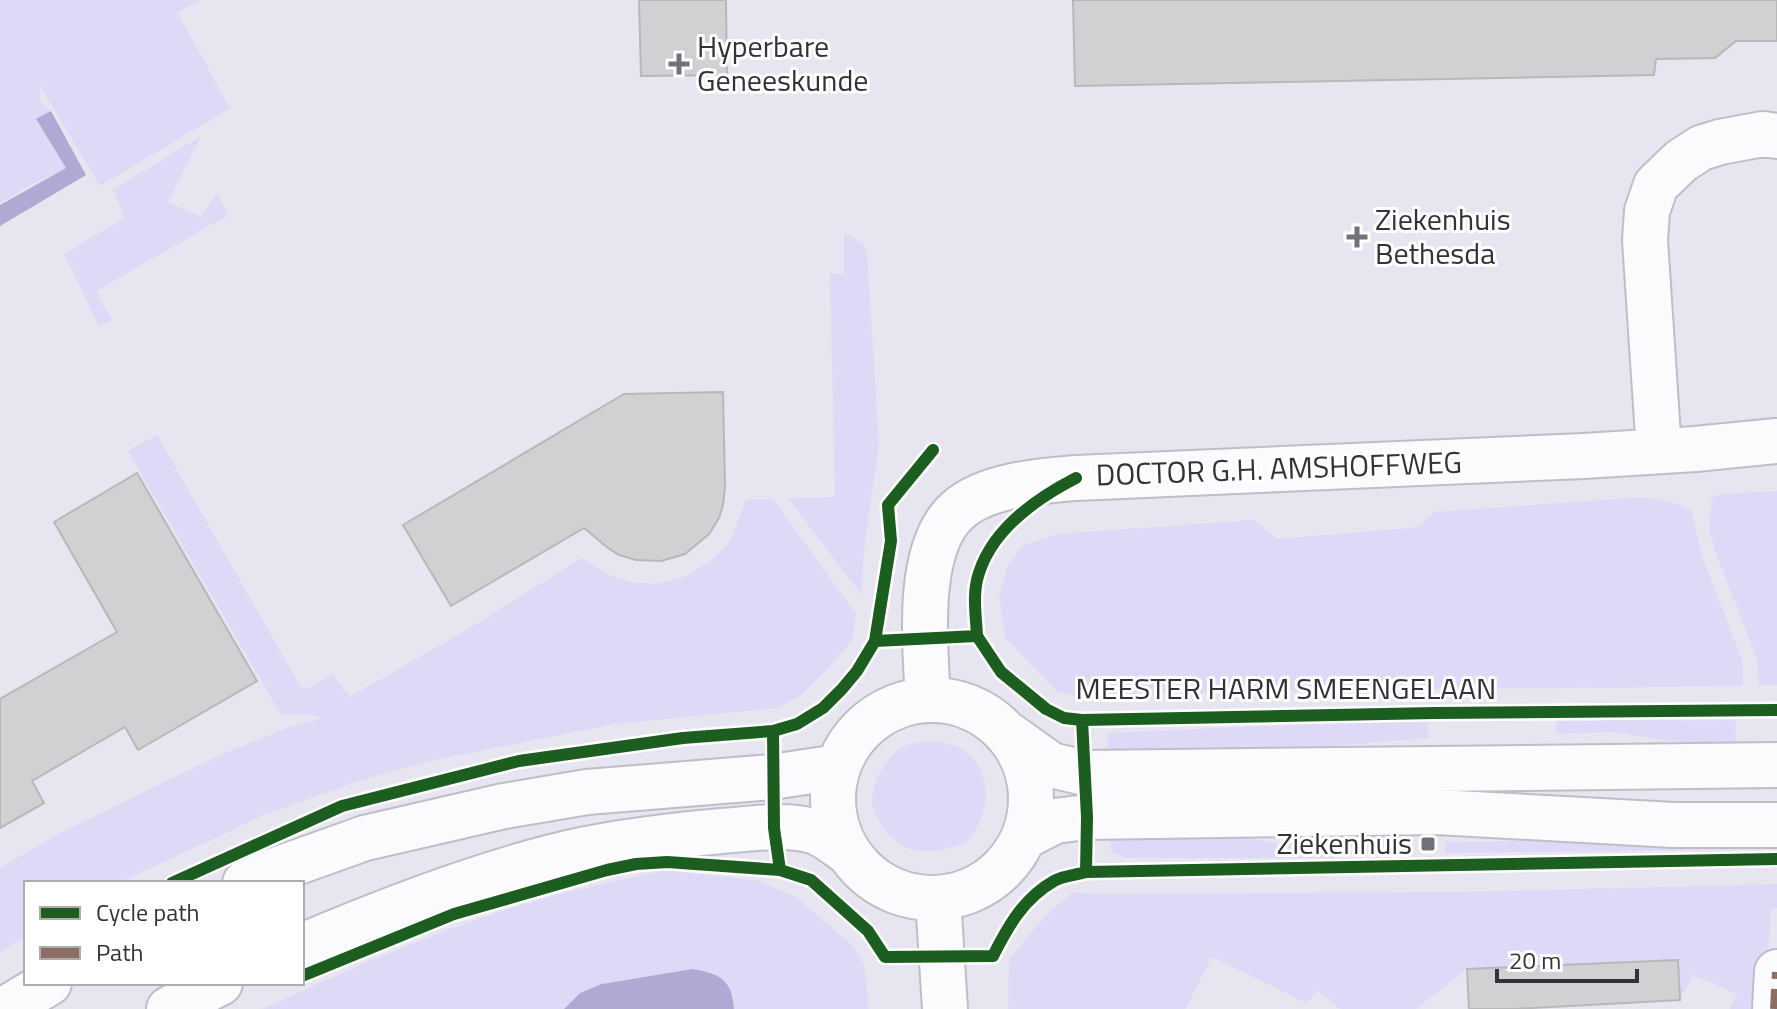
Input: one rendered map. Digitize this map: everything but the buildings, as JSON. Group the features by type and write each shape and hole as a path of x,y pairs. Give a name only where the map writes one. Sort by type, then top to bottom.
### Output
{"street":[{"path":"1659,451 1645,240 1647,211 1656,185 1681,161 1701,148 1763,134 1777,136"},
{"name":"DOCTOR G.H. AMSHOFFWEG","path":"928,699 924,638 928,574 934,547 946,522 959,509 974,499 997,491 1022,484 1076,478 1569,457 1777,441"},
{"path":"849,853 836,827 834,812 838,767 852,741 872,719 899,705 928,699 958,703 986,715 1051,765 1085,773 1777,765"},
{"path":"304,945 362,921 550,857 701,833 774,828 815,831 849,853 873,878 904,894 938,898 974,889 1004,867 1024,837 1031,811 1031,784 1023,758 1009,735"},
{"path":"250,881 365,838 504,806 587,792 772,777 838,767"},
{"path":"1024,837 1055,821 1087,817 1437,812 1674,825 1777,825"},
{"path":"938,898 945,1009"},
{"path":"1775,1009 1777,972"},
{"path":"5,1009 46,985"},
{"path":"169,1009 216,985"}],"shaded area":[{"path":"0,0 202,0 177,12 230,108 100,186 40,86 40,101 51,111 36,120 66,168 0,203"},
{"path":"51,111 86,175 0,226 0,205 66,168 36,119"},
{"path":"201,136 168,202 201,217 217,193 228,215 96,291 112,320 99,326 64,254 124,218 113,190"},
{"path":"844,233 862,243 867,255 879,444 861,594 788,498 835,497 830,273 844,274"},
{"path":"157,435 303,691 332,675 350,697 475,625 582,558 606,574 630,582 656,584 687,576 709,562 730,541 746,500 773,499 856,614 852,640 800,696 778,708 615,724 426,762 358,781 264,815 123,881 24,881 24,938 0,952 0,868 62,832 218,756 287,728 323,718 311,714 281,715 128,451"},
{"path":"1777,491 1777,685 1759,685 1757,659 1709,529 1712,497"},
{"path":"1645,497 1692,511 1701,553 1743,663 1743,686 1072,695 1057,691 1005,638 999,595 1008,566 1022,546 1057,534 1254,520 1277,539 1419,527 1434,512"},
{"path":"1427,719 1429,738 1238,754 1107,753 1108,733"},
{"path":"1736,720 1735,745 1698,745 1613,732 1556,734 1557,721"},
{"path":"929,741 953,745 976,762 983,775 985,803 975,831 964,843 921,851 905,847 884,829 874,809 872,794 882,769 899,749"},
{"path":"1111,828 1215,832 1279,844 1340,843 1340,858 1126,858 1111,852"},
{"path":"1752,837 1752,849 1445,853 1446,842"},
{"path":"665,870 759,881 797,898 853,946 864,965 869,1009 734,1009 733,994 580,993 564,1009 263,1009 431,936 500,912"},
{"path":"1777,884 1777,908 1771,909 1764,1009 1730,1009 1737,994 1693,975 1680,1000 1678,960 1467,969 1416,1009 1341,1009 1318,991 1306,1003 1212,957 1185,1009 1008,1009 1009,960 1044,917 1073,892 1461,892"},
{"path":"693,969 711,973 723,980 731,991 734,1009 564,1009 580,993 602,984"}],"marked path":[{"path":"1775,1009 1777,972"}],"cycle path":[{"path":"875,641 891,541 888,505 933,450"},
{"path":"977,636 977,581 995,542 1018,516 1076,478"},
{"name":"MEESTER HARM SMEENGELAAN","path":"176,881 342,806 519,761 683,738 773,731 797,724 823,708 842,689 875,641 977,636 1001,672 1046,709 1064,718 1082,720 1777,710"},
{"name":"MEESTER HARM SMEENGELAAN","path":"1082,720 1087,817 1086,872"},
{"path":"773,731 774,828 780,870"},
{"path":"304,975 454,914 636,864 667,862 780,870 811,880 868,931 885,957 993,956 1025,904 1058,879 1086,872 1777,859"}],"place":[{"name":"Hyperbare Geneeskunde","path":"679,64"},
{"name":"Ziekenhuis Bethesda","path":"1357,237"},
{"name":"Ziekenhuis","path":"1428,844"}]}
